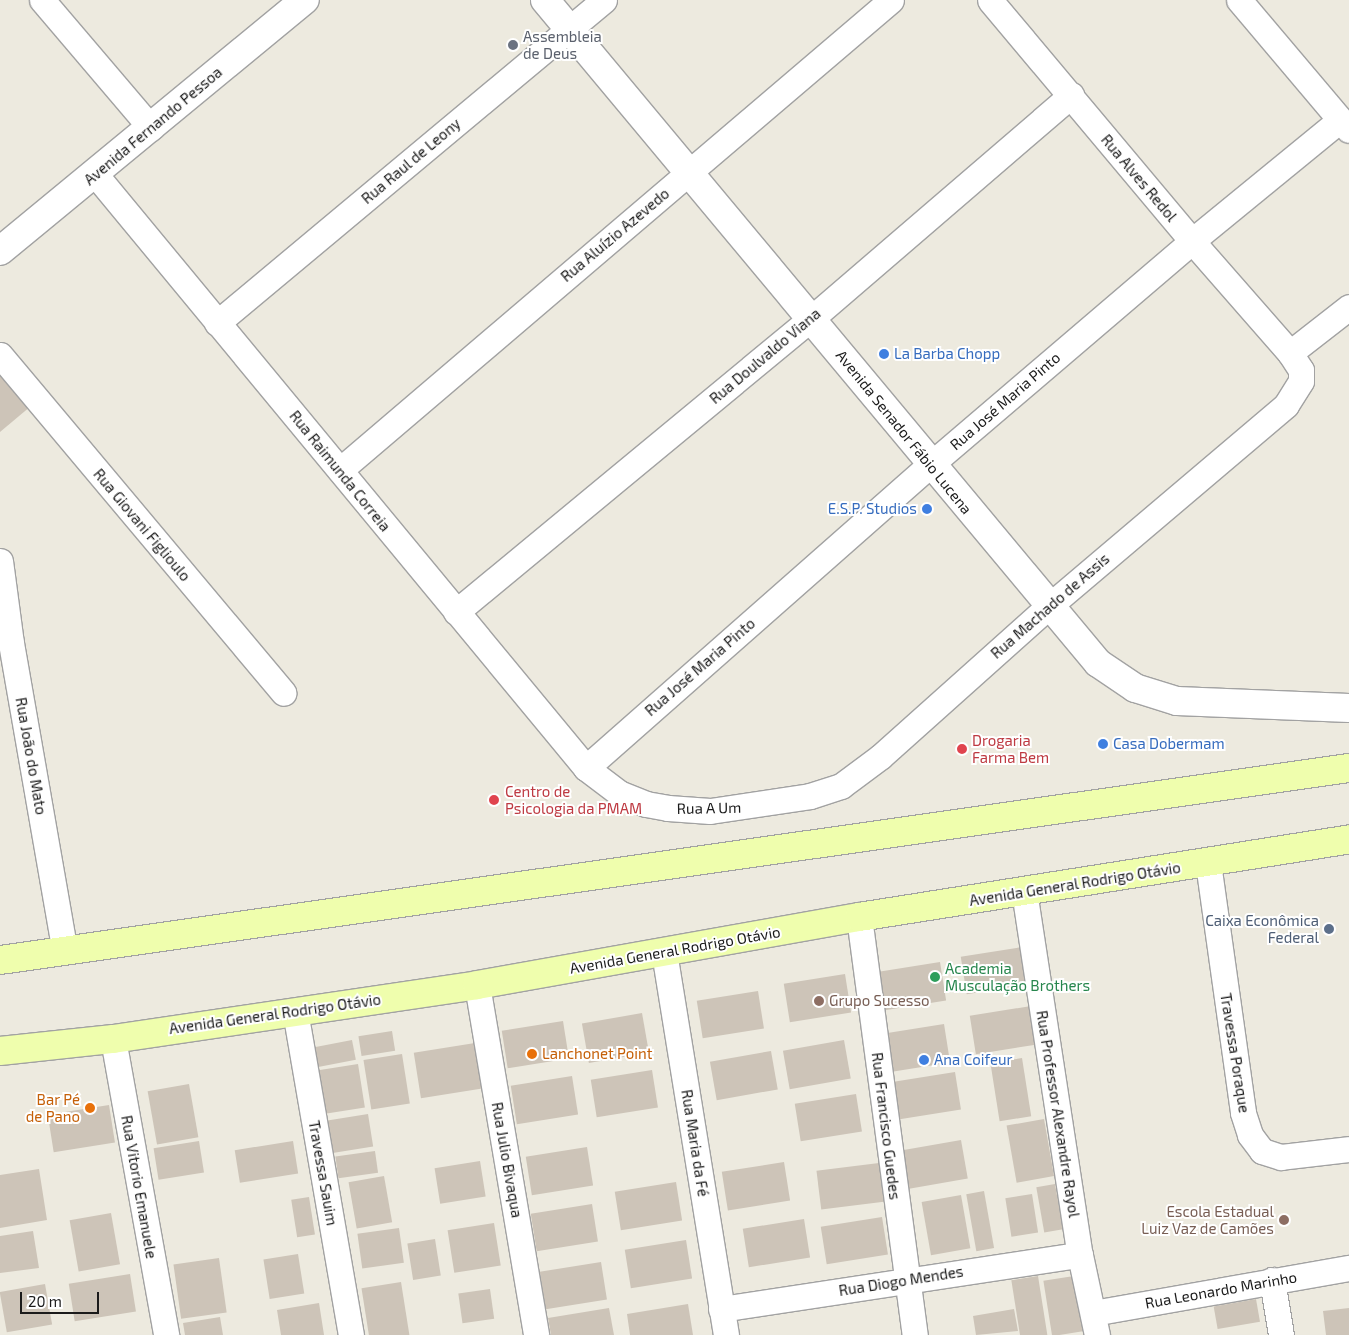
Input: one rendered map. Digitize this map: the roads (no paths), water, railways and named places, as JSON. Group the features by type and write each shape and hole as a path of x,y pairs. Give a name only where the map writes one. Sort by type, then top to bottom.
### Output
{"main road":[{"path":"0,960 410,900 1003,819 1349,768"},
{"name":"Avenida General Rodrigo Otávio","path":"0,1051 113,1039 477,985 858,916 1208,864 1349,839"}],"street":[{"path":"42,0 150,128"},
{"name":"Avenida Senador Fábio Lucena","path":"545,0 812,318 930,465 1048,607 1098,663 1135,688 1177,701 1349,708"},
{"name":"Rua Raul de Leony","path":"218,322 604,0"},
{"name":"Rua Aluízio Azevedo","path":"340,470 891,0"},
{"name":"Rua Alves Redol","path":"990,0 1192,241 1290,353"},
{"path":"1239,0 1344,125"},
{"name":"Avenida Fernando Pessoa","path":"2,246 150,128 293,4"},
{"name":"Rua Doulvaldo Viana","path":"456,612 812,318 1071,95"},
{"name":"Rua José Maria Pinto","path":"586,768 930,465 1192,241 1344,125"},
{"name":"Rua Raimunda Correia","path":"94,174 586,768"},
{"path":"1290,353 1349,307"},
{"name":"Rua Machado de Assis","path":"750,807 810,796 841,786 880,758 1048,607 1286,405 1301,381 1301,370 1290,353"},
{"name":"Rua Giovani Figlioulo","path":"0,355 284,693"},
{"name":"Rua João do Mato","path":"0,560 5,644 65,951"},
{"name":"Rua A Um","path":"586,768 619,793 646,804 668,808 710,811 750,807"},
{"name":"Travessa Poraque","path":"1208,864 1243,1113 1250,1135 1262,1152 1281,1156 1349,1149"},
{"name":"Rua Professor Alexandre Rayol","path":"1024,891 1080,1255 1095,1324"},
{"name":"Rua Francisco Guedes","path":"858,916 906,1280 915,1335"},
{"name":"Rua Maria da Fé","path":"664,952 726,1335"},
{"name":"Rua Julio Bivaqua","path":"477,985 536,1335"},
{"name":"Travessa Sauim","path":"295,1011 351,1335"},
{"name":"Rua Vitorio Emanuele","path":"113,1039 166,1335"},
{"name":"Rua Diogo Mendes","path":"721,1309 1080,1255"},
{"name":"Rua Leonardo Marinho","path":"1095,1324 1272,1280 1349,1268"},
{"path":"1272,1280 1281,1335"}],"place":[{"name":"Assembleia de Deus","path":"513,45"},
{"name":"La Barba Chopp","path":"884,354"},
{"name":"E.S.P. Studios","path":"927,509"},
{"name":"Casa Dobermam","path":"1103,744"},
{"name":"Drogaria Farma Bem","path":"962,749"},
{"name":"Centro de Psicologia da PMAM","path":"494,800"},
{"name":"Caixa Econômica Federal","path":"1329,929"},
{"name":"Academia Musculação Brothers","path":"935,977"},
{"name":"Grupo Sucesso","path":"819,1001"},
{"name":"Lanchonet Point","path":"532,1054"},
{"name":"Ana Coifeur","path":"924,1060"},
{"name":"Bar Pé de Pano","path":"90,1108"},
{"name":"Escola Estadual Luiz Vaz de Camões","path":"1284,1220"}]}
